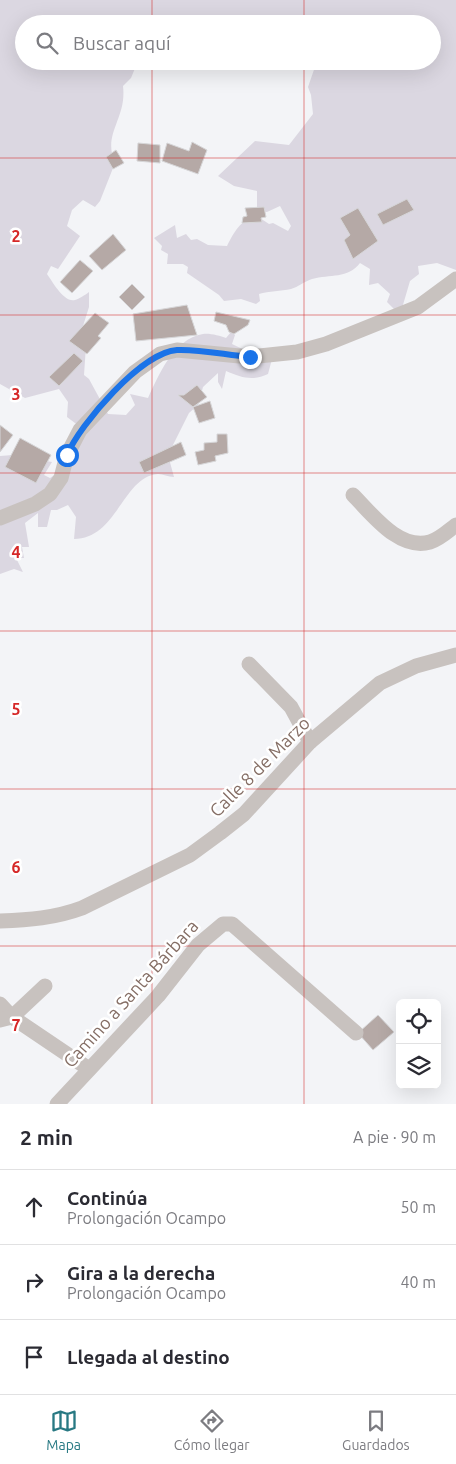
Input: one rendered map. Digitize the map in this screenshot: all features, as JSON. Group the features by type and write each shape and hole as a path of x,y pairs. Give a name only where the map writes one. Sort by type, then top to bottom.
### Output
{"street":[{"path":"0,518 35,504 50,494 61,478 67,455 80,430 135,372 160,354 177,350 250,357 297,352 326,344 418,307 456,279"},
{"path":"353,495 385,527 406,540 429,543 456,525"},
{"name":"Calle 8 de Marzo","path":"0,921 35,920 64,915 190,855 244,814 310,742 380,683 416,666 456,655"},
{"path":"249,664 291,708 310,742"},
{"name":"Camino a Santa Bárbara","path":"57,1104 158,996 210,933 223,924 232,924 356,1033"},
{"path":"6,1018 45,986"},
{"path":"0,1004 6,1018 89,1069"}],"shaded area":[{"path":"0,0 456,0 456,270 437,263 418,266 419,274 410,281 400,315 387,302 390,294 378,283 369,285 370,269 360,263 350,272 344,274 312,279 291,289 259,294 260,301 256,304 241,299 224,301 219,295 187,273 188,267 183,264 167,264 168,254 161,250 162,246 154,238 175,225 177,238 186,234 191,240 197,239 208,245 227,246 242,223 257,216 269,224 273,223 288,231 291,226 280,206 267,212 257,211 257,191 234,186 218,176 255,141 289,145 313,114 308,87 314,70 441,70 441,15 15,15 15,70 134,70 131,78 123,86 122,108 111,143 115,163 100,201 95,207 83,200 72,210 67,226 80,236 58,269 51,266 47,274 59,291 71,300 78,299 89,292 89,307 83,326 86,346 84,375 89,379 108,414 126,415 135,405 130,394 148,398 168,359 175,350 192,337 206,334 226,338 231,332 235,335 232,344 257,356 272,359 268,374 247,378 226,371 222,389 218,382 218,373 203,387 198,405 189,413 168,455 174,477 158,474 146,477 127,495 110,519 89,536 74,539 76,517 68,505 57,510 51,510 47,527 38,527 38,513 25,523 29,547 22,547 24,558 16,558 23,572 14,569 0,574 0,456 13,455 52,462 44,475 50,478 65,468 79,426 67,417 68,402 59,389 25,398 0,384"}],"building":[{"path":"192,142 207,150 198,174 162,161 167,143 189,151"},
{"path":"138,143 160,145 160,163 137,161"},
{"path":"116,150 124,163 113,169 106,157"},
{"path":"407,199 414,210 383,225 377,214"},
{"path":"264,207 266,217 261,218 262,222 242,223 243,217 247,216 245,208"},
{"path":"358,208 378,241 353,259 344,240 350,235 340,218"},
{"path":"113,234 126,250 102,270 89,256"},
{"path":"80,260 93,271 72,293 60,282"},
{"path":"132,284 145,297 132,310 119,297"},
{"path":"187,305 197,335 136,341 133,314"},
{"path":"216,312 250,320 248,325 234,334 229,332 226,325 214,321"},
{"path":"95,313 109,323 98,336 101,338 87,354 69,341"},
{"path":"74,353 83,361 59,386 49,377"},
{"path":"197,385 207,397 193,407 178,395 184,395"},
{"path":"210,401 215,418 199,423 193,407"},
{"path":"0,425 13,435 0,452"},
{"path":"217,434 227,434 228,453 215,456 216,461 198,465 195,452 204,450 204,443 217,442"},
{"path":"20,438 51,455 36,483 5,467"},
{"path":"181,442 186,455 144,473 139,462"},
{"path":"378,1015 394,1032 373,1050 358,1033"}],"route":[{"path":"67,455 80,430 91,418 135,372 160,354 177,350 250,357"}]}
